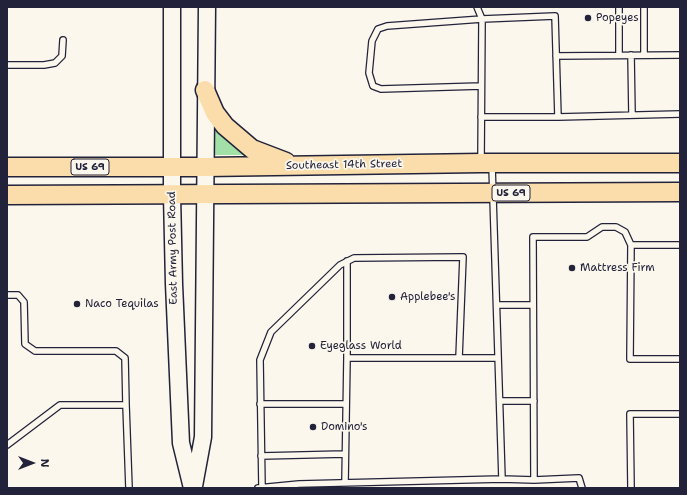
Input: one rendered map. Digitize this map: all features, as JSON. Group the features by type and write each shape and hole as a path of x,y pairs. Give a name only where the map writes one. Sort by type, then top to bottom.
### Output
{"main road":[{"name":"East Army Post Road","path":"172,7 172,195 174,284 181,443 193,488"},
{"name":"East Army Post Road","path":"193,488 203,438 205,90 207,7"},
{"path":"205,90 215,113 225,126 252,149 296,166"},
{"name":"Southeast 14th Street","path":"7,167 680,163"},
{"name":"US 69","path":"7,195 680,192"}],"lane":[{"path":"477,7 482,19"},
{"path":"482,7 482,117 487,163 494,193 502,479"},
{"path":"619,7 619,55"},
{"path":"644,7 644,55"},
{"path":"481,86 382,89 373,86 369,73 372,41 378,29 387,26 482,19 555,16 558,117"},
{"path":"7,65 44,65 55,63 62,56 63,40"},
{"path":"631,55 632,115"},
{"path":"556,56 680,55"},
{"path":"482,117 680,114"},
{"path":"534,480 533,237 587,237 602,227 616,227 625,232 630,245 630,359 680,358"},
{"path":"630,245 680,245"},
{"path":"262,488 260,360 271,332 340,265 354,258 463,257 459,358"},
{"path":"345,483 347,261"},
{"path":"7,295 18,295 24,302 25,344 35,351 116,351 125,358 129,488"},
{"path":"497,305 534,305"},
{"path":"347,358 498,358"},
{"path":"500,401 534,401"},
{"path":"260,404 346,404"},
{"path":"7,445 60,405 126,405"},
{"path":"631,488 630,414 680,414"},
{"path":"261,456 345,454"},
{"path":"258,488 299,484 345,483 360,485 502,479 534,480 579,478 582,488"}],"green space":[{"path":"215,126 244,155 214,155"}],"place":[{"name":"Popeyes","path":"588,18"},
{"name":"Mattress Firm","path":"572,268"},
{"name":"Applebee's","path":"392,297"},
{"name":"Naco Tequilas","path":"77,304"},
{"name":"Eyeglass World","path":"312,346"},
{"name":"Domino's","path":"313,427"}]}
